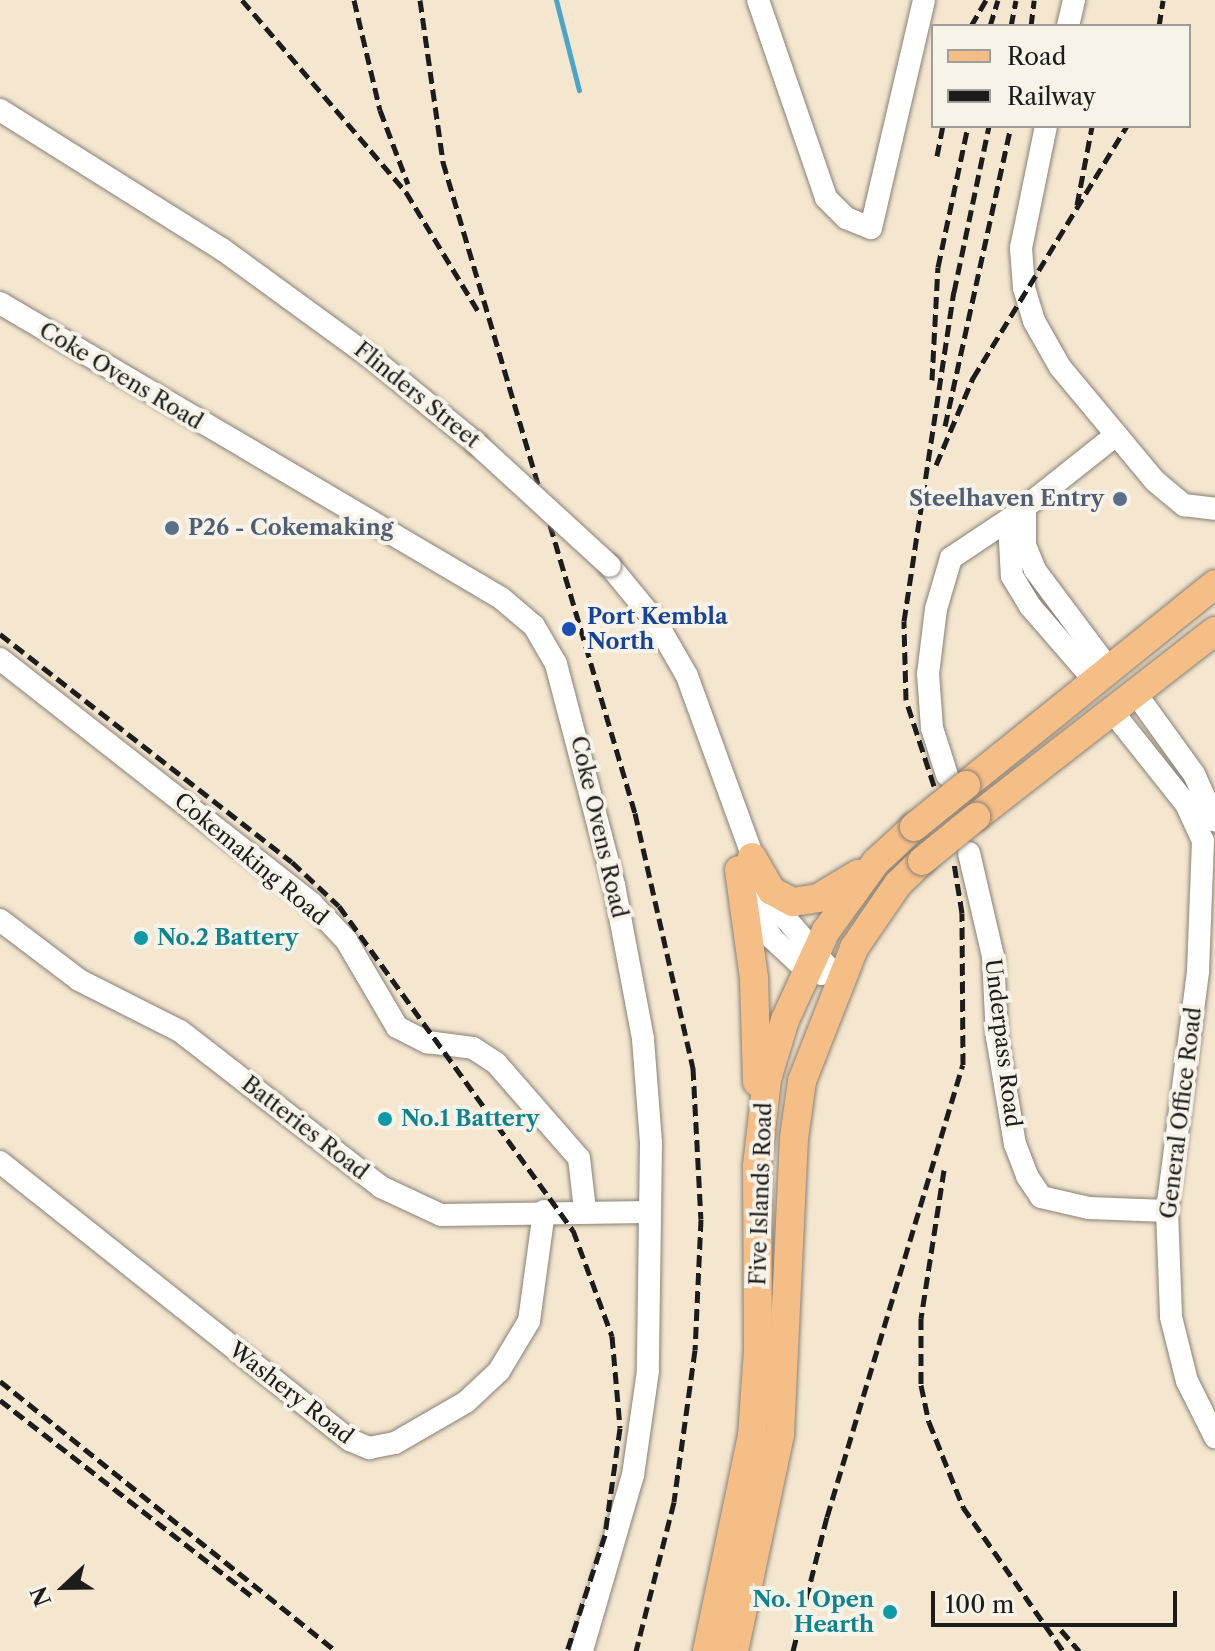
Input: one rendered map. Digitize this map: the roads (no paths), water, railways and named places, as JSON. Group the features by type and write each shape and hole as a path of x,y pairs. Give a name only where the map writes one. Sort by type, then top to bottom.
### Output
{"main road":[{"name":"Five Islands Road","path":"707,1651 752,1436 758,1139 769,1070 810,961 876,862 914,827 957,780 1102,675 1215,584"},
{"name":"Five Islands Road","path":"734,1651 780,1434 798,1106 807,1060 839,980 871,922 922,861 1215,631"},
{"path":"746,864 772,891 793,902 818,898 876,862"},
{"path":"746,864 754,978 758,1139"}],"street":[{"path":"758,0 826,198 846,218 871,228 924,0"},
{"path":"1068,24 1074,0"},
{"name":"Flinders Street","path":"0,110 234,258 373,359 477,444 610,566 656,622 687,676 725,783 746,864 810,961 839,980"},
{"path":"1046,128 1021,248 1026,298 1060,367 1116,435 1184,505 1215,509"},
{"name":"Coke Ovens Road","path":"0,303 501,598 534,626 563,683 617,900 643,1039 651,1143 648,1371 633,1475 582,1651"},
{"path":"957,780 932,728 928,689 945,573 958,549 1029,505 1116,435"},
{"path":"1029,505 1011,537 1012,576 1030,606 1102,675"},
{"name":"Cokemaking Road","path":"0,659 312,904 346,940 397,1027 427,1042 473,1048 496,1063 579,1158 585,1210"},
{"path":"1136,694 1189,766 1215,821"},
{"path":"1112,711 1186,804 1210,857"},
{"name":"Underpass Road","path":"969,853 993,956 997,1037 1015,1144 1027,1176 1041,1197 1089,1208 1167,1211"},
{"name":"General Office Road","path":"1210,857 1167,1211 1171,1317 1187,1381 1215,1437"},
{"name":"General Office Road","path":"1198,972 1215,908"},
{"name":"Batteries Road","path":"0,920 79,980 180,1031 381,1187 441,1215 585,1210 648,1212"},
{"name":"Washery Road","path":"0,1162 350,1440 369,1448 395,1443 466,1402 499,1371 529,1321 544,1211"}],"waterway":[{"path":"556,0 579,90"}],"railway":[{"path":"242,0 406,192 478,311"},
{"path":"354,0 380,110 408,184"},
{"path":"420,0 443,162 635,813 693,1068 701,1219 695,1350 674,1502 636,1651"},
{"path":"972,24 986,0"},
{"path":"991,24 998,0"},
{"path":"1011,24 1016,0"},
{"path":"1031,24 1034,0"},
{"path":"1159,24 1163,0"},
{"path":"937,156 943,128"},
{"path":"932,380 938,267 968,128"},
{"path":"934,786 906,700 904,621 954,292 989,128"},
{"path":"945,426 1011,128"},
{"path":"1077,205 1092,128"},
{"path":"936,465 973,378 1126,128"},
{"path":"0,634 292,862 339,906 573,1230 612,1336 620,1428 605,1535 567,1651"},
{"path":"793,1651 827,1517 963,1065 962,913 954,863"},
{"path":"944,1170 921,1318 921,1385 929,1422 963,1507 1063,1651"},
{"path":"0,1381 336,1651"},
{"path":"0,1400 252,1596"},
{"path":"1061,1630 1079,1651"}],"place":[{"name":"Steelhaven Entry","path":"1120,499"},
{"name":"P26 - Cokemaking","path":"172,528"},
{"name":"Port Kembla North","path":"569,629"},
{"name":"No.2 Battery","path":"141,938"},
{"name":"No.1 Battery","path":"385,1119"},
{"name":"No. 1 Open Hearth","path":"890,1612"}]}
